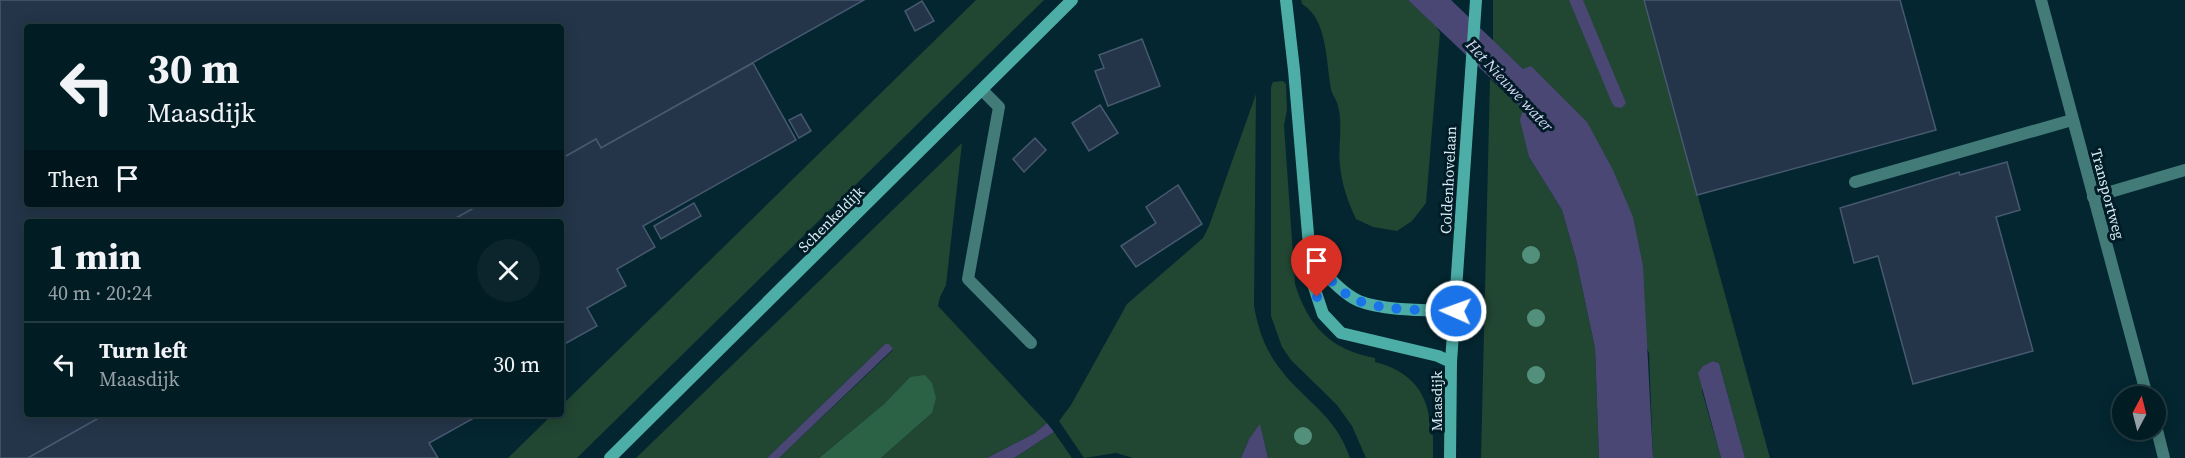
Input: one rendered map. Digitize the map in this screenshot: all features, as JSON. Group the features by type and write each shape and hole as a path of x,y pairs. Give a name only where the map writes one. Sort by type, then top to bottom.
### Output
{"street":[{"name":"Schenkeldijk","path":"610,458 1072,0"},
{"name":"Maasdijk","path":"1286,0 1312,280 1323,314 1341,333 1430,353 1451,362 1450,458"},
{"name":"Coldenhovelaan","path":"1451,362 1476,0"},
{"name":"Transportweg","path":"2041,0 2144,386"},
{"path":"982,90 999,107 968,279 1031,343"},
{"path":"1855,182 2072,120"},
{"path":"2093,197 2185,170"},
{"path":"1310,258 1358,301 1396,308 1456,311"},
{"path":"2160,440 2164,458"}],"green space":[{"path":"976,0 1044,0 577,458 508,458 550,417 564,417 564,403"},
{"path":"1301,0 1408,0 1436,26 1440,33 1426,203 1412,221 1397,231 1373,227 1356,219 1350,206 1341,173 1339,112 1331,89 1324,43 1317,20"},
{"path":"1493,0 1644,0 1770,458 1745,458 1719,363 1713,361 1703,366 1702,391 1721,458 1653,458 1649,353 1523,69 1493,41"},
{"path":"1490,79 1523,109 1529,157 1562,210 1576,259 1595,348 1599,458 1481,458"},
{"path":"1283,81 1286,84 1287,110 1284,125 1295,284 1300,299 1314,324 1323,334 1346,349 1375,358 1375,362 1399,372 1417,387 1427,408 1430,434 1433,435 1433,458 1366,458 1352,426 1337,405 1291,360 1282,347 1271,316 1271,87 1273,82"},
{"path":"1256,94 1254,306 1257,322 1273,359 1327,418 1344,443 1350,458 1268,458 1260,425 1249,439 1241,458 1133,458 1116,453 1084,458 1059,421 1071,405 1127,304 1203,238"},
{"path":"962,143 946,285 938,306 1047,423 1035,433 987,458 881,458 932,413 910,377 884,404 819,458 779,458 893,350 885,344 767,458 636,458"},
{"path":"925,375 932,383 936,398 932,413 881,458 819,458 884,404 910,377"},
{"path":"1054,432 1072,458 1014,458"}],"water":[{"name":"Het Nieuwe water","path":"1408,0 1451,0 1523,69 1531,66 1587,122 1613,170 1633,217 1643,266 1653,458 1599,458 1595,348 1576,259 1562,210 1529,157 1520,120 1523,109"},
{"path":"1569,0 1583,0 1626,103 1622,108 1615,107 1612,103"},
{"path":"885,344 889,344 893,349 779,458 767,458"},
{"path":"1713,361 1719,363 1745,458 1721,458 1698,373 1703,366"},
{"path":"1047,423 1054,432 1014,458 987,458 1035,433"},
{"path":"1260,424 1268,458 1241,458 1249,439"}],"building":[{"path":"0,0 864,0 601,148 596,139 564,157 564,24 24,24 24,207 476,207 454,219 24,219 24,417 101,417 28,458 0,458"},
{"path":"1644,0 1900,0 1936,130 1697,195"},
{"path":"922,1 934,21 915,31 905,11"},
{"path":"1142,39 1160,86 1108,106 1095,71 1104,68 1099,55"},
{"path":"753,63 796,140 643,226 655,247 617,269 626,286 587,308 597,326 564,344 564,219 454,219 476,207 564,207 564,157 596,139 601,148"},
{"path":"1100,105 1118,133 1089,151 1072,123"},
{"path":"801,114 811,131 799,138 789,120"},
{"path":"1035,138 1046,150 1024,172 1013,159"},
{"path":"2007,162 2020,210 1996,217 2033,351 1913,384 1878,256 1854,263 1840,208 1959,172 1960,175"},
{"path":"1178,185 1202,224 1136,267 1121,246 1156,223 1146,207"},
{"path":"694,203 701,216 661,239 654,226"},
{"path":"101,417 476,417 429,443 438,458 28,458"}],"route":[{"path":"1317,297 1312,280 1310,258 1358,301 1396,308 1456,311"}]}
